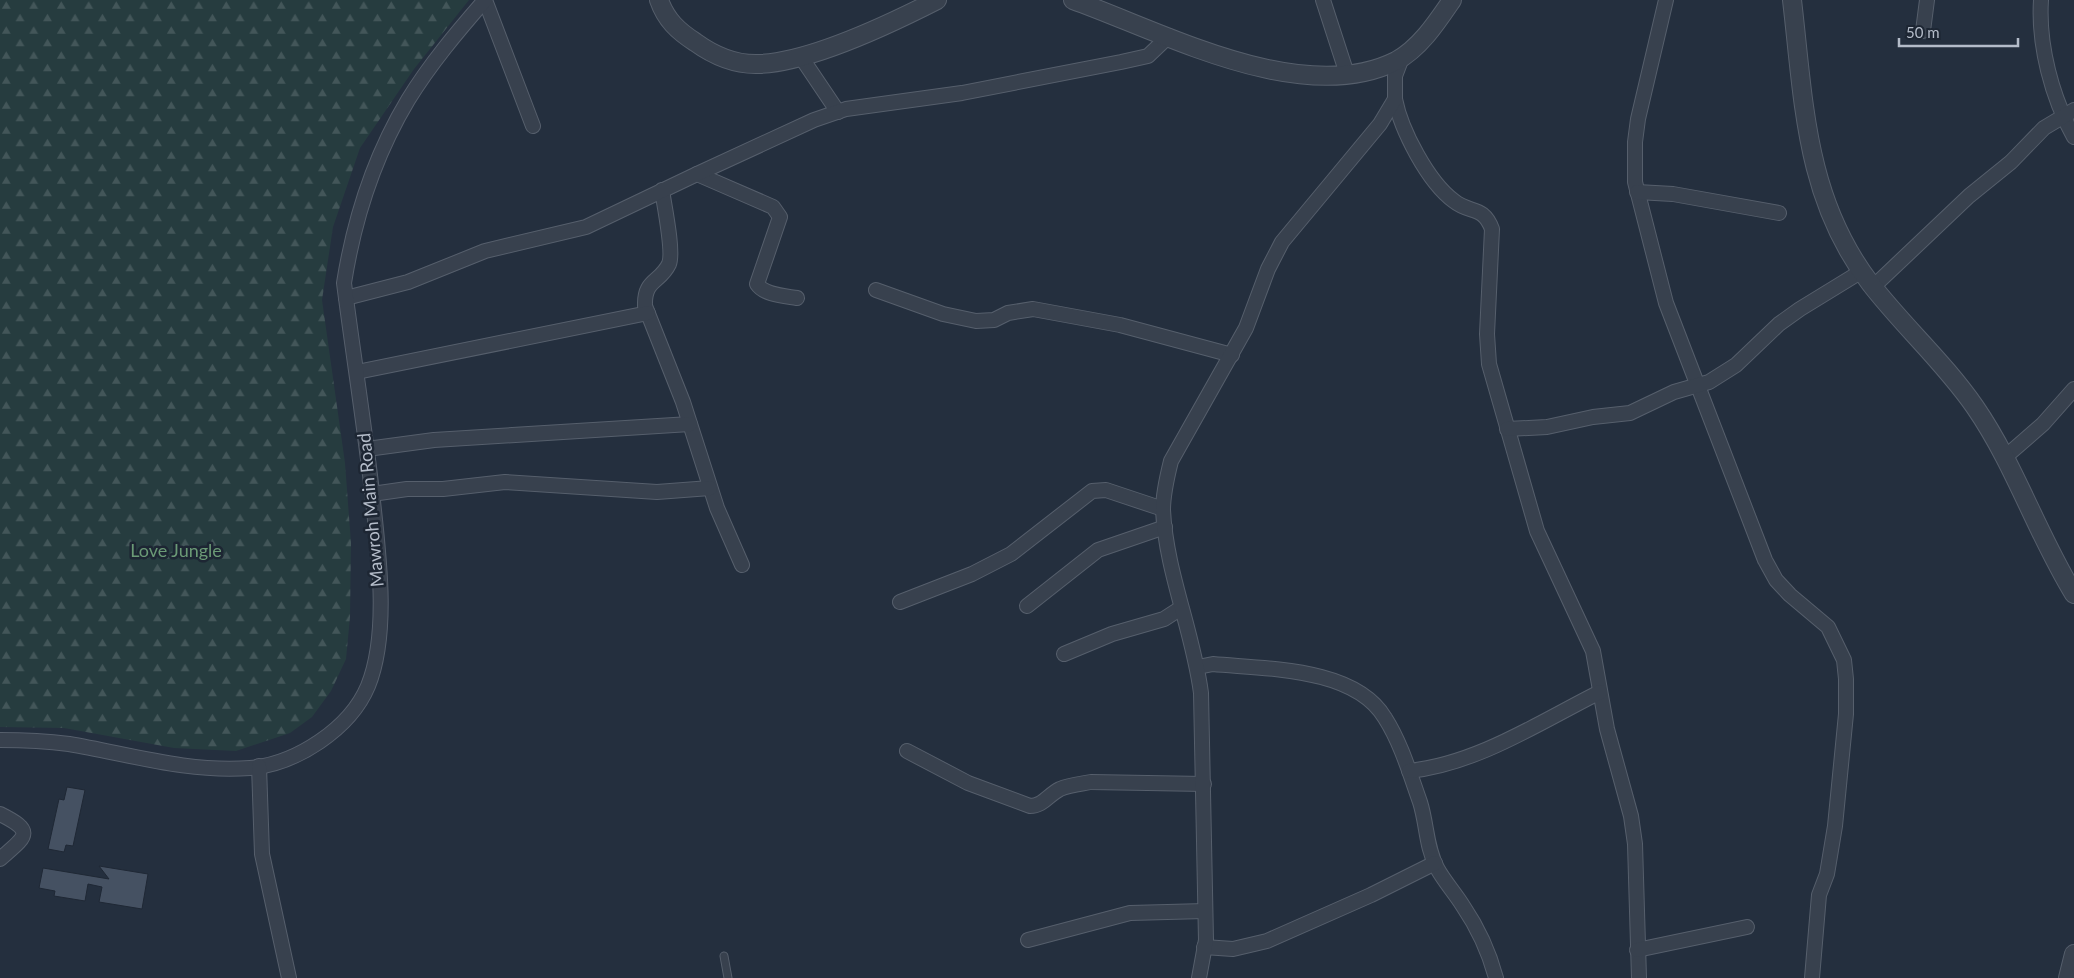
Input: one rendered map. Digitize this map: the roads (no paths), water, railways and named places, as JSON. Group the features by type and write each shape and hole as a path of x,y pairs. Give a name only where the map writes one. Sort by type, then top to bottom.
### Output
{"street":[{"path":"485,0 533,126"},
{"name":"Mawroh Main Road","path":"0,740 69,744 169,763 226,769 259,766 298,753 327,737 346,721 357,706 368,685 378,644 380,600 378,551 367,449 344,283 349,248 375,169 393,128 427,71 485,0"},
{"path":"659,0 676,29 702,47 727,59 758,64 801,57 900,19 937,0"},
{"path":"1073,0 1246,65 1306,74 1347,74 1373,69 1403,56 1417,45 1452,0"},
{"path":"1323,0 1347,74"},
{"path":"1666,0 1638,119 1634,166 1637,192 1666,303 1699,386 1754,536 1772,573 1790,595 1828,627 1844,660 1846,714 1835,826 1827,874 1818,895 1812,978"},
{"path":"1792,0 1812,161 1833,221 1862,271 1874,287 1975,406 2004,458 2032,517 2073,591"},
{"path":"1923,31 1927,0"},
{"path":"2041,0 2040,16 2046,62 2068,113 2074,137"},
{"path":"346,298 408,282 484,251 571,232 697,174 846,109 1043,79 1148,56 1168,36"},
{"path":"1403,56 1394,76 1395,99 1398,114 1410,141 1438,185 1453,201 1484,215 1492,229 1487,334 1489,364 1537,531 1593,651 1600,681 1600,692 1607,729 1631,816 1636,852 1639,978"},
{"path":"801,57 838,112"},
{"path":"1198,978 1204,947 1205,911 1201,693 1198,667 1181,608 1165,527 1163,509 1171,461 1195,415 1232,355 1246,328 1268,269 1282,242 1380,124 1395,99"},
{"path":"1874,287 1969,196 2011,162 2044,128 2068,113"},
{"path":"697,174 774,207 778,211 780,217 757,284 760,289 766,292 797,298"},
{"path":"662,190 670,257 664,270 644,294 648,313 690,424 710,488 742,565"},
{"path":"1637,192 1673,194 1779,213"},
{"path":"1508,429 1547,427 1593,417 1630,413 1674,392 1699,386 1722,375 1736,365 1779,324 1800,309 1862,271"},
{"path":"876,290 942,314 976,322 994,320 1008,313 1033,309 1120,326 1232,355"},
{"path":"356,372 648,313"},
{"path":"2004,458 2043,424 2074,389"},
{"path":"367,449 434,440 690,424"},
{"path":"372,494 407,489 443,489 505,482 657,492 710,488"},
{"path":"900,602 972,574 1011,554 1092,490 1106,490 1163,509"},
{"path":"1027,606 1098,550 1165,527"},
{"path":"1064,654 1112,634 1164,619 1173,615 1181,608"},
{"path":"1198,667 1213,664 1286,672 1347,685 1373,703 1384,716 1409,771 1425,818 1428,842 1435,863 1478,930 1496,978"},
{"path":"1409,771 1432,769 1459,761 1600,692"},
{"path":"907,751 968,783 1030,806 1036,806 1059,789 1074,784 1091,782 1204,784"},
{"path":"259,766 262,854 289,978"},
{"path":"0,814 20,824 24,834 17,844 0,859"},
{"path":"1204,947 1233,949 1267,941 1371,895 1435,863"},
{"path":"1028,940 1130,913 1205,911"},
{"path":"1638,950 1747,927"},
{"path":"2068,978 2074,954"}],"lane":[{"path":"724,956 728,978"}],"park label":[{"name":"Love Jungle","path":"176,551"}]}
